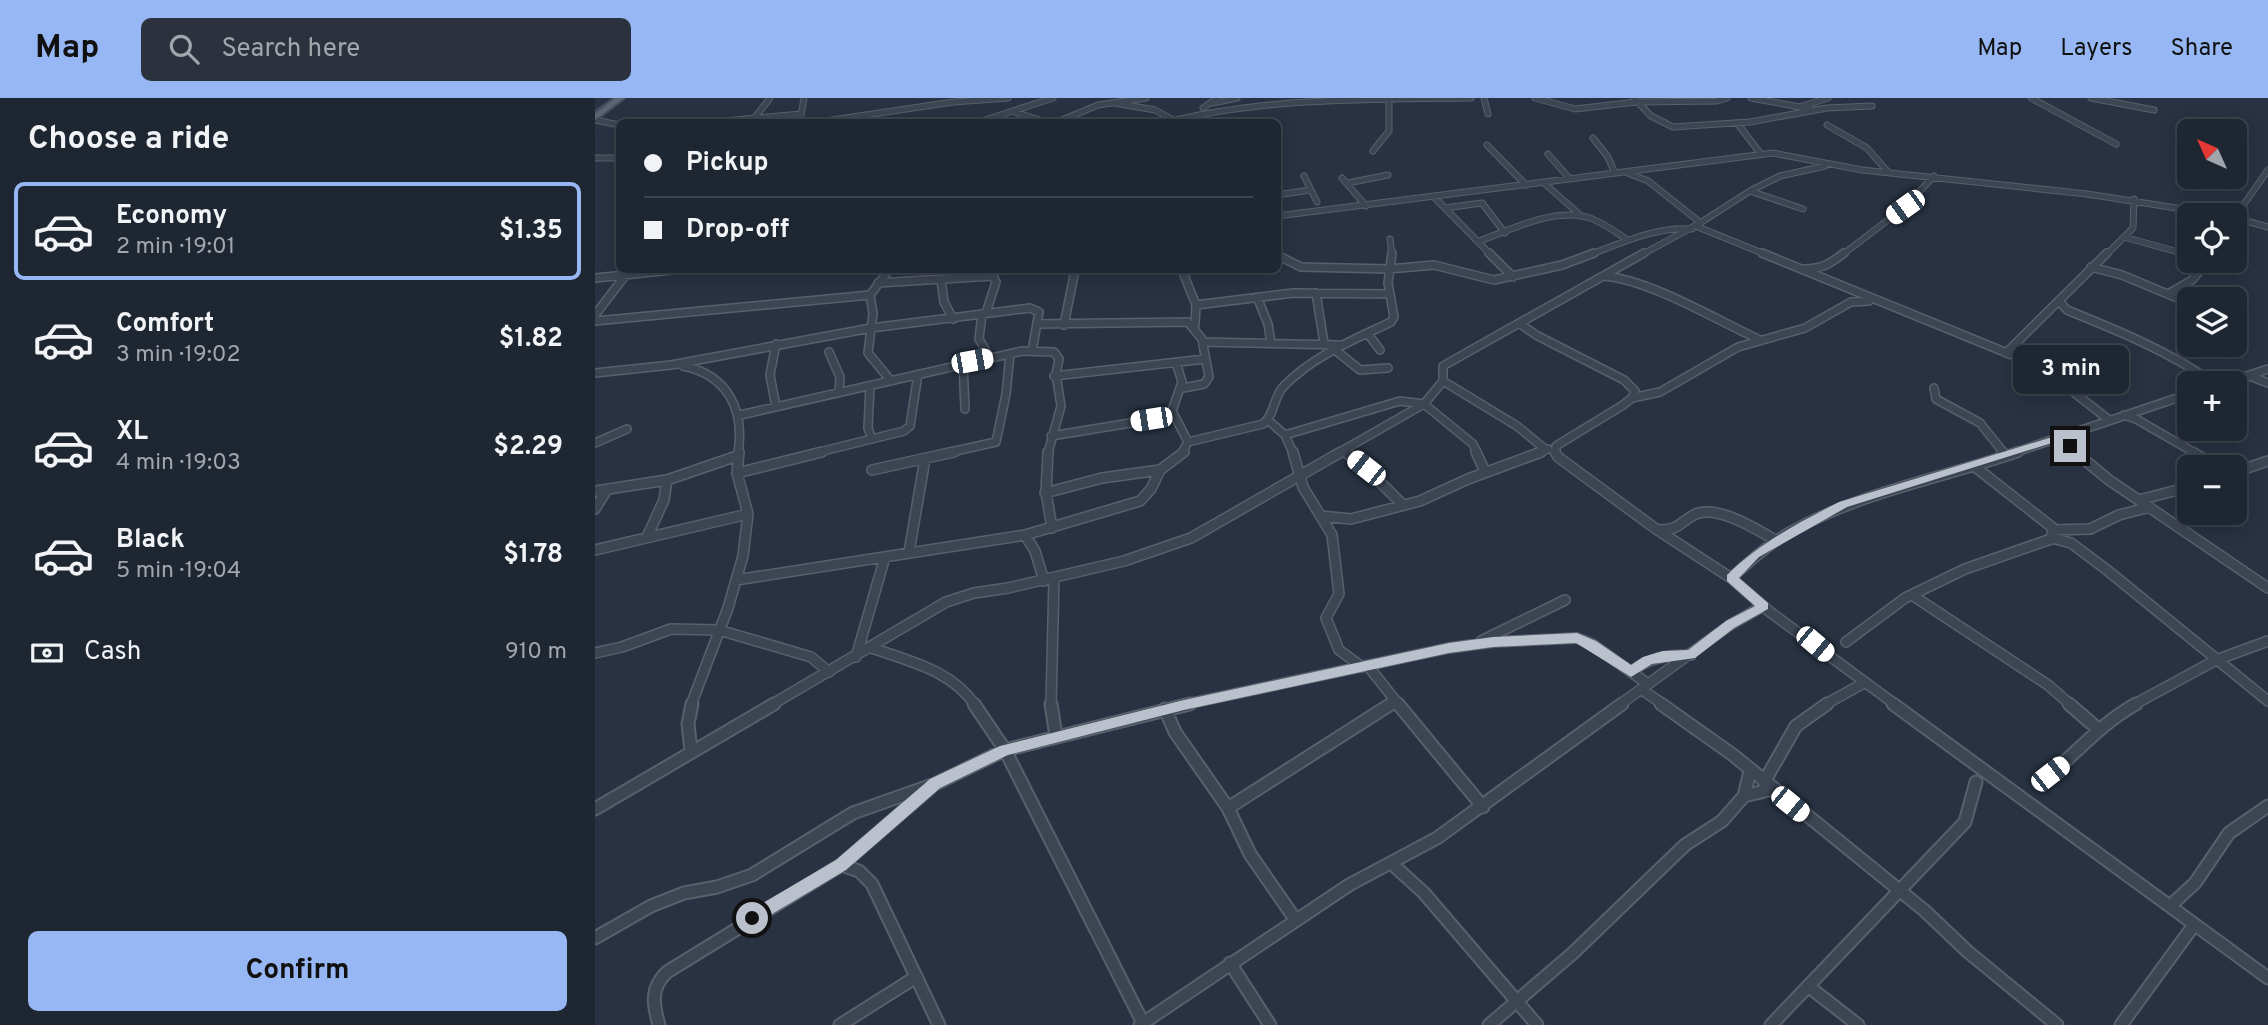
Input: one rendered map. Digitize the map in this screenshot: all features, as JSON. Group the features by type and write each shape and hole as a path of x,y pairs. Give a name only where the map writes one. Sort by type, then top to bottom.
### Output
{"main road":[{"path":"595,119 620,98"}],"street":[{"path":"754,119 771,98"},
{"path":"800,119 804,98"},
{"path":"919,98 926,106"},
{"path":"840,119 953,100 1008,98"},
{"path":"1024,98 1050,99"},
{"path":"1064,119 1089,108 1146,98"},
{"path":"1196,112 1215,100 1237,98"},
{"path":"1177,119 1196,112 1288,99 1471,98"},
{"path":"1484,98 1488,114"},
{"path":"1535,98 1575,109 1635,100 1717,101 1727,98"},
{"path":"1751,98 1815,109"},
{"path":"1801,106 1828,98"},
{"path":"2031,98 2061,111 2116,144"},
{"path":"2091,98 2154,110"},
{"path":"994,99 997,106 1036,119"},
{"path":"989,119 1050,99"},
{"path":"1373,151 1389,131 1389,99"},
{"path":"1635,100 1669,127 1737,123 1815,109 1872,106"},
{"path":"1114,102 1155,110 1168,119"},
{"path":"766,119 801,114"},
{"path":"595,119 616,124"},
{"path":"1737,123 1760,153"},
{"path":"1827,125 1867,148 1888,172"},
{"path":"1593,138 1617,171 1648,181 1698,226 2006,353 2063,384 2108,419"},
{"path":"1487,145 1526,185"},
{"path":"1281,216 1435,198 1760,153 1785,154 1834,166 2134,199 2177,207"},
{"path":"1548,154 1569,178"},
{"path":"595,158 616,158"},
{"path":"1545,449 1517,425 1443,381 1443,366 1669,239 1698,226 1709,215 1750,191 1790,173 1808,168 1834,166"},
{"path":"2246,203 2266,177 2268,170"},
{"path":"1348,183 1388,175"},
{"path":"1304,176 1317,202"},
{"path":"1800,269 1817,269 1830,264 1905,207 1934,176"},
{"path":"1342,178 1366,206"},
{"path":"1544,183 1579,215"},
{"path":"1281,194 1310,190"},
{"path":"1750,191 1803,209"},
{"path":"1435,198 1513,277"},
{"path":"2006,353 2133,228 2137,219 2134,199"},
{"path":"1445,208 1482,203 1505,233"},
{"path":"1479,241 1564,216 1579,215 1594,219 1626,239"},
{"path":"2247,221 2268,227"},
{"path":"1281,257 1301,267 1389,269 1434,265 1484,279 1513,277 1562,265 1626,239 1668,228 1698,226"},
{"path":"2124,237 2177,252"},
{"path":"1188,442 1257,426 1268,420 1280,390 1298,372 1338,347 1384,328 1394,317 1388,294 1393,247 1390,239"},
{"path":"2091,267 2122,275 2177,298"},
{"path":"595,278 622,273"},
{"path":"595,315 627,273"},
{"path":"886,273 870,295 871,328 868,345 870,357 891,381"},
{"path":"1064,325 1074,273"},
{"path":"1182,388 1208,381 1203,342 1195,325 1196,305 1183,273"},
{"path":"2168,294 2192,280 2198,273"},
{"path":"878,283 993,276 996,282 984,314 979,338 990,358"},
{"path":"1602,276 1617,277 1647,287 1758,340"},
{"path":"941,280 944,302 953,318"},
{"path":"1196,305 1257,296 1315,293 1388,294"},
{"path":"1315,293 1324,343"},
{"path":"595,321 870,295"},
{"path":"1257,296 1268,324 1271,343"},
{"path":"1321,516 1351,519 1420,501 1485,472 1556,446 1632,398 1660,392 1715,359 1758,340 1805,328 1854,300 1884,302"},
{"path":"2059,302 2067,310 2163,351 2195,371"},
{"path":"595,373 671,366 871,328 1034,308 1039,312 1033,334 1033,351"},
{"path":"1037,324 1157,320 1195,325"},
{"path":"1519,323 1536,335 1629,383 1635,391 1632,398"},
{"path":"1368,334 1380,349"},
{"path":"1203,342 1324,343 1338,347 1360,370 1388,368"},
{"path":"776,344 769,362 768,375 776,407"},
{"path":"740,415 963,363 1033,351 1054,352 1058,354 1054,376 1062,402 1051,436 1045,493 1052,528"},
{"path":"829,352 840,377 839,393"},
{"path":"872,470 996,442 1006,394 1010,354"},
{"path":"1054,376 1205,359"},
{"path":"1045,493 1132,472 1160,470 1176,460 1186,449 1188,442 1173,416 1173,402 1182,388 1183,378 1176,362"},
{"path":"963,363 965,410"},
{"path":"671,366 696,368 721,381 740,415 737,473 748,514 742,559 736,580 692,702 688,724 691,751"},
{"path":"2247,377 2268,369"},
{"path":"737,473 904,431 910,426 918,374"},
{"path":"2250,376 2268,383"},
{"path":"596,807 872,648 946,602 974,593 1124,561 1191,538 1424,404 1443,381"},
{"path":"870,386 868,428 871,439"},
{"path":"1934,388 1936,399 1980,423 2006,456"},
{"path":"1731,578 1775,540 1843,505 2006,456 2108,419 2177,398"},
{"path":"1285,435 1399,401 1424,404 1473,444 1485,472"},
{"path":"2122,415 2136,419 2198,455"},
{"path":"1051,436 1173,416"},
{"path":"1268,420 1285,435 1291,445 1298,475 1332,535 1339,594 1326,618 1339,650 1365,666 1394,702 1410,715 1483,807"},
{"path":"595,443 627,429"},
{"path":"2053,440 2070,446 2139,500 2268,588"},
{"path":"1556,446 1558,457 1655,528 1731,578 1763,606 1864,683 2268,978"},
{"path":"1343,450 1366,468 1402,504"},
{"path":"595,491 667,480 737,456"},
{"path":"909,552 925,459"},
{"path":"2247,468 2268,461"},
{"path":"1974,466 2053,534 2087,555 2268,701"},
{"path":"736,580 1025,535 1052,528 1140,501 1151,489 1160,470"},
{"path":"647,537 664,500 667,480"},
{"path":"2139,500 2177,490"},
{"path":"595,509 605,491"},
{"path":"1846,642 1912,595 1965,569 2053,534 2090,529 2119,515 2150,507"},
{"path":"1655,528 1660,531 1677,529 1699,513 1722,513 1743,521 1775,540"},
{"path":"595,550 748,514"},
{"path":"1025,535 1049,579 1055,610 1051,697 1056,736"},
{"path":"856,657 885,557"},
{"path":"1912,595 2048,685 2098,729"},
{"path":"1473,645 1565,600"},
{"path":"872,648 944,674 964,690 1005,750 1142,1024 1295,919 1437,838 1730,625 1763,606"},
{"path":"595,653 622,647 671,629 719,630 811,657 829,672"},
{"path":"595,938 651,906 684,893 717,887 753,875 853,813 935,784 1005,750 1165,709 1365,666 1473,645 1577,638 1592,644 1631,672 1644,687 1709,736 1898,889 2057,1025"},
{"path":"2039,783 2062,766 2111,718 2216,660 2268,641"},
{"path":"1631,672 1638,665 1655,658 1691,654"},
{"path":"1489,1025 1573,953 1685,845 1722,821 1744,796 1768,786 1796,726 1829,702 1864,683"},
{"path":"1228,808 1394,702"},
{"path":"1165,709 1175,732 1228,808 1250,854 1295,919"},
{"path":"1744,796 1749,771"},
{"path":"1770,1025 1869,925 1898,889 1965,822 1970,813 1972,791 1976,782"},
{"path":"659,1025 653,1003 653,988 667,972 841,865 935,784"},
{"path":"2171,905 2185,897 2224,838 2268,806"},
{"path":"1391,863 1424,893 1537,1025"},
{"path":"841,865 865,873 872,884 939,1025"},
{"path":"2121,1025 2194,925"},
{"path":"1230,963 1271,1025"},
{"path":"840,1025 916,977"},
{"path":"1808,986 1858,1025"}],"waterway":[{"path":"595,111 614,98"}],"route":[{"path":"752,918 841,865 935,784 1005,750 1184,705 1449,648 1493,642 1577,638 1592,644 1631,672 1648,660 1691,654 1730,625 1763,606 1731,578 1755,555 1812,520 1843,505 2053,440 2070,446"}]}
